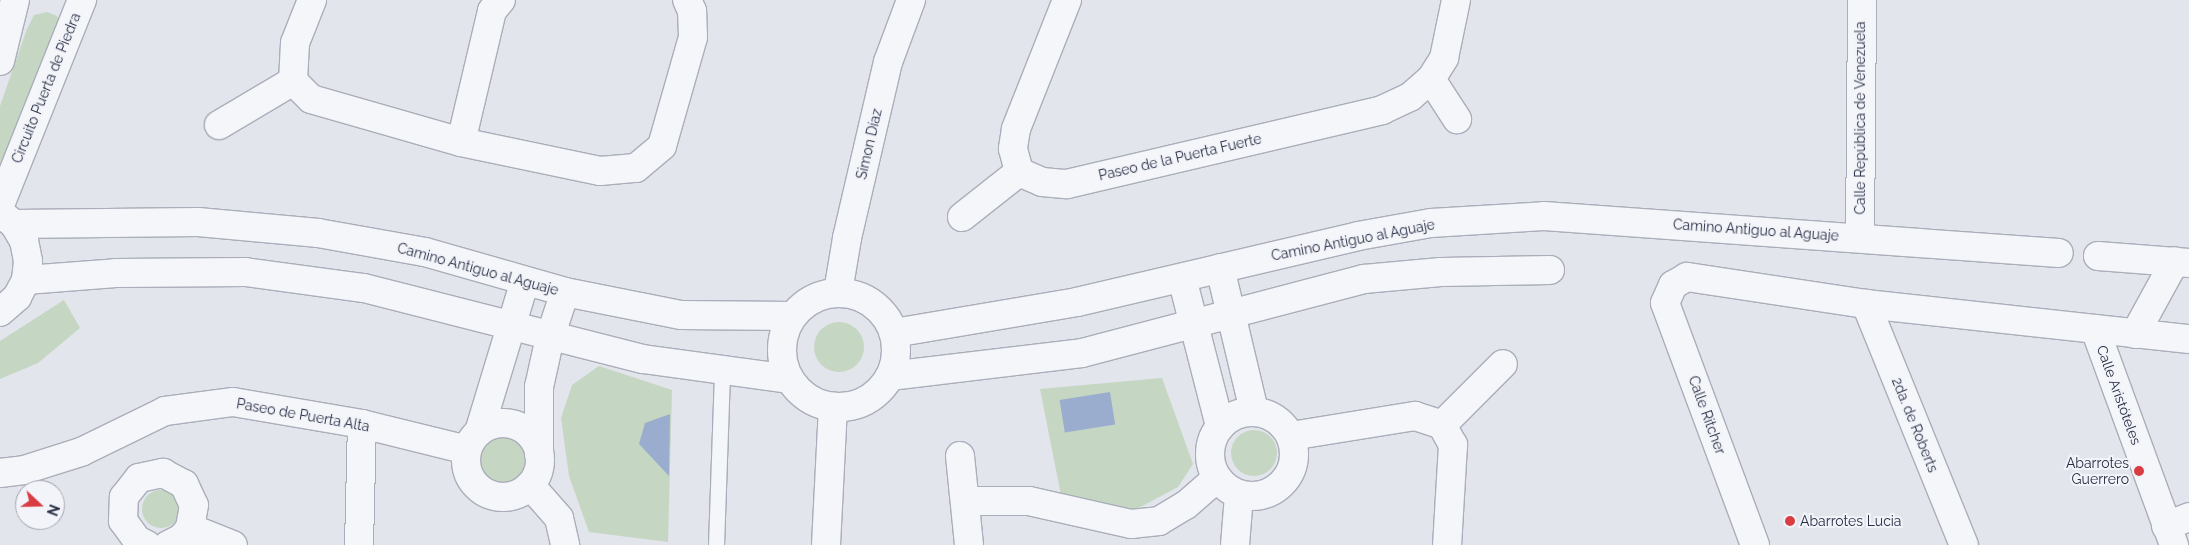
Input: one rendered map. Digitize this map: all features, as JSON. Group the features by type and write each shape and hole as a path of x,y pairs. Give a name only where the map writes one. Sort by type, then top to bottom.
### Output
{"street":[{"path":"0,60 15,0"},
{"name":"Circuito Puerta de Piedra","path":"5,214 82,0"},
{"path":"312,0 295,43 294,81 310,98 461,142 600,171 636,168 662,146 693,37 692,11 687,0"},
{"path":"461,142 492,11 501,0"},
{"name":"Simon Díaz","path":"838,292 847,238 888,62 912,0"},
{"path":"962,217 1019,172 1013,149 1016,129 1067,0"},
{"name":"Paseo de la Puerta Fuerte","path":"1019,172 1042,182 1067,184 1382,110 1410,97 1431,80 1444,58 1456,0"},
{"name":"Calle República de Venezuela","path":"1860,237 1862,0"},
{"path":"1431,80 1457,119"},
{"path":"219,125 294,81"},
{"path":"0,312 17,297 26,280 26,251 5,214"},
{"name":"Camino Antiguo al Aguaje","path":"5,214 198,222 318,233 425,252 565,292 681,315 792,316"},
{"name":"Camino Antiguo al Aguaje","path":"894,334 1077,302 1358,236 1431,223 1544,216 1860,237 2059,253"},
{"path":"1358,236 1364,279"},
{"path":"2098,256 2182,262 2135,334"},
{"path":"1220,268 1254,411"},
{"path":"890,376 1082,353 1364,279 1441,272 1550,270"},
{"path":"26,280 116,273 245,272 364,288 550,337 643,359 789,379"},
{"name":"Calle Ritcher","path":"1755,545 1665,303 1673,285 1688,277 1866,304"},
{"path":"1182,278 1192,325 1220,426"},
{"path":"525,281 512,327 473,441 467,472 480,490 490,495 506,497 521,492 530,485 539,465 539,386 550,337 565,292"},
{"path":"838,292 856,294 873,303 886,316 894,334 897,348 890,376 872,397 847,407 833,407 808,398 789,379 782,347 785,331 792,316 805,303 820,295 838,292"},
{"path":"1866,304 2189,339"},
{"name":"2da. de Roberts","path":"1866,304 1964,545"},
{"name":"Calle Aristóteles","path":"2095,329 2176,529"},
{"path":"1442,425 1503,364"},
{"name":"Paseo de Puerta Alta","path":"0,474 24,470 81,452 165,410 233,402 473,441"},
{"path":"826,545 833,407"},
{"path":"1254,411 1269,415 1282,424 1290,436 1294,464 1279,488 1253,497 1239,495 1216,478 1210,451 1220,426 1230,418 1254,411"},
{"path":"1290,436 1415,416 1442,425 1453,445 1447,545"},
{"path":"473,441 499,423 510,424 529,434 539,454"},
{"path":"358,545 362,424"},
{"path":"960,456 969,545"},
{"path":"148,545 137,540 123,521 124,497 139,478 163,473 184,484 194,505 190,528 182,538 168,545"},
{"path":"965,501 1029,501 1130,524 1159,521 1186,505 1216,478"},
{"path":"530,485 559,518 565,545"},
{"path":"1234,545 1239,495"},
{"path":"190,528 233,545"}],"lane":[{"path":"716,545 722,369"}],"green space":[{"path":"47,12 57,16 62,25 23,118 0,163 0,106 27,29 34,15"},
{"path":"64,300 80,328 38,363 0,379 0,341"},
{"path":"839,322 853,326 860,333 864,347 860,361 853,368 839,372 825,368 818,361 814,347 818,333 825,326"},
{"path":"599,366 672,390 668,542 589,532 569,476 561,418 572,385"},
{"path":"1162,378 1193,464 1178,487 1133,511 1061,495 1040,389"},
{"path":"1249,430 1259,430 1271,436 1276,444 1276,462 1271,470 1263,475 1249,476 1241,473 1234,466 1231,458 1231,448 1234,440 1241,433"},
{"path":"498,435 508,435 517,439 525,447 529,461 525,475 517,483 508,487 498,487 489,483 481,475 477,466 477,456 481,447 489,439"},
{"path":"161,490 174,496 180,509 174,522 161,528 148,522 142,509 148,496"}],"water":[{"path":"1110,392 1115,425 1065,433 1060,400"},
{"path":"670,414 669,476 639,444 645,423"}],"place":[{"name":"Abarrotes Guerrero","path":"2139,471"},
{"name":"Abarrotes Lucia","path":"1790,521"}]}
